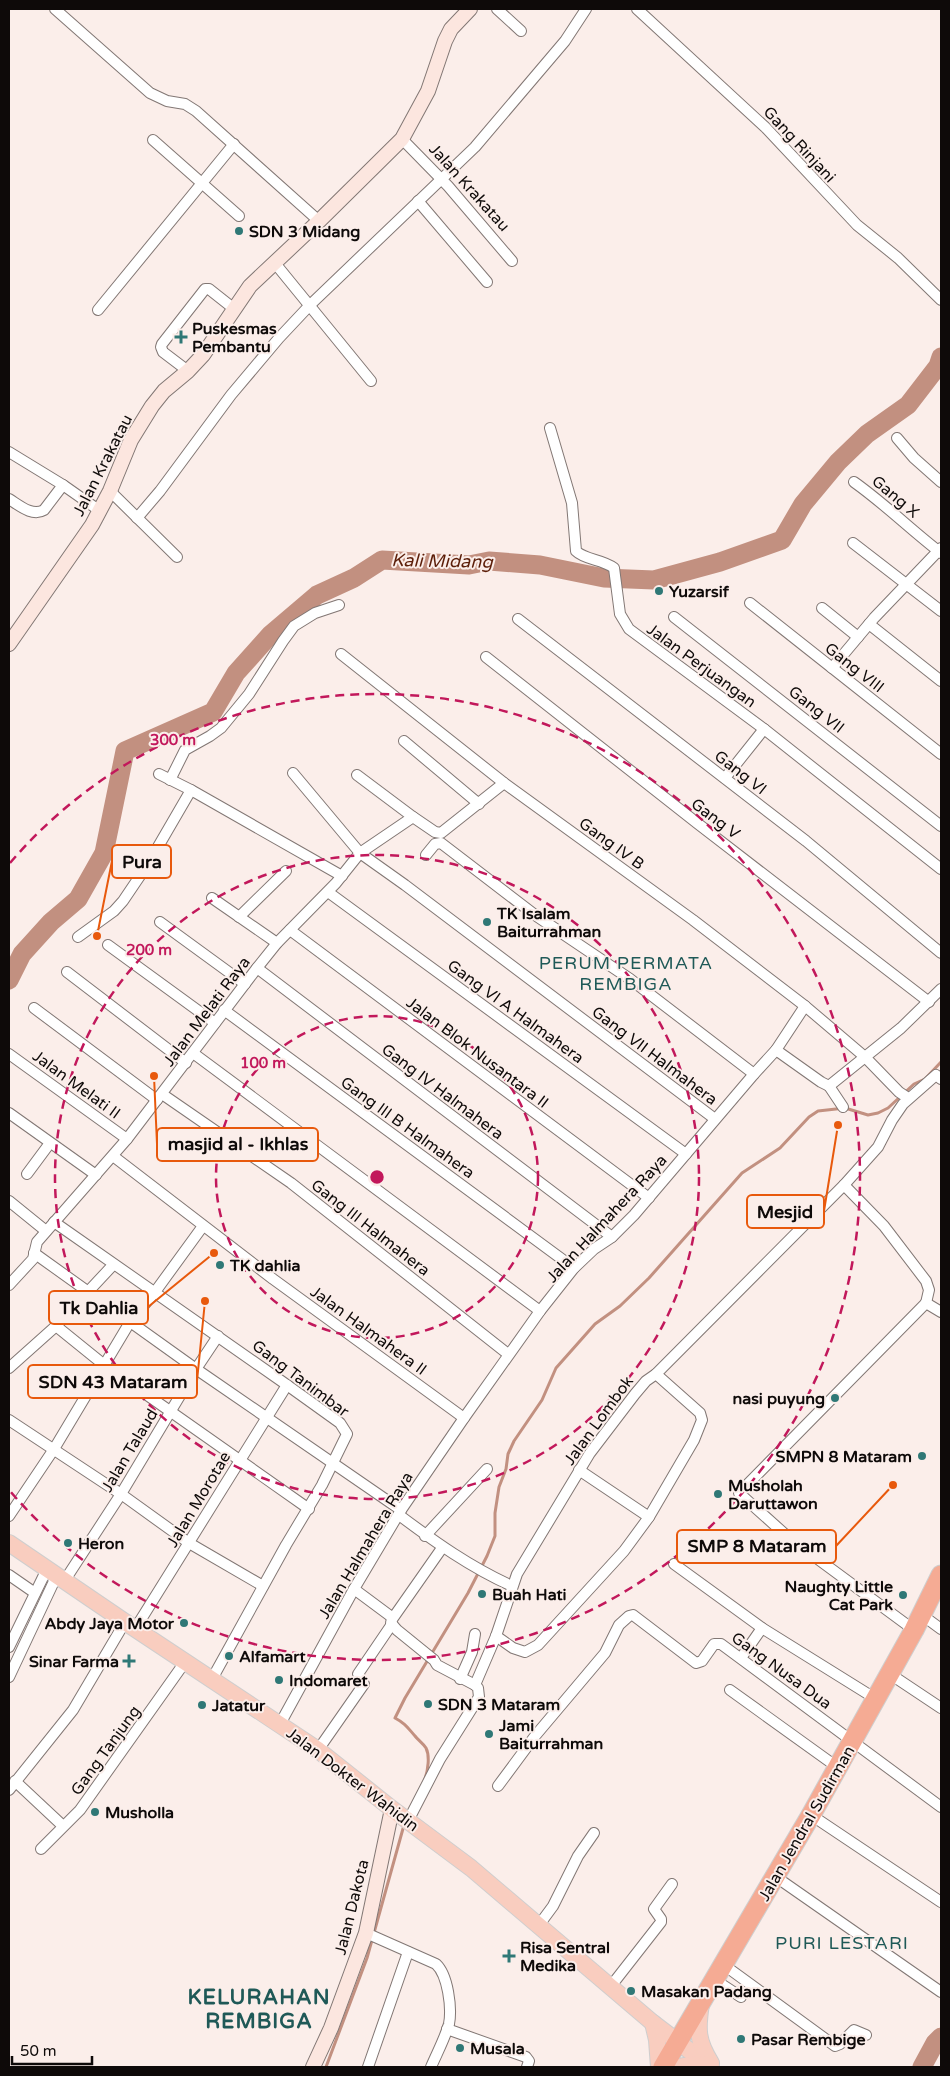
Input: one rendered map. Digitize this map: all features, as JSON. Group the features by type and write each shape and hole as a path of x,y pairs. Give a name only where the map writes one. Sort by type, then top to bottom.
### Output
{"highway":[{"name":"Jalan Jendral Sudirman","path":"663,2067 677,2040 701,2004 838,1768 918,1623 941,1575"}],"main road":[{"name":"Jalan Dokter Wahidin","path":"9,1543 130,1626 318,1750 471,1868 653,2023 711,2067"},
{"path":"701,2004 699,2039 711,2067"},
{"path":"653,2023 657,2040 659,2067"},
{"path":"679,2067 697,2064 711,2067"}],"street":[{"path":"55,9 150,93 161,99 189,106 319,221"},
{"name":"Jalan Krakatau","path":"11,634 81,542 100,511 140,425 164,391 188,371 213,341 244,293 402,139 428,91 451,29 470,9"},
{"path":"497,9 521,31"},
{"path":"137,518 160,491 231,395 310,305 442,180 492,127 571,34 586,9"},
{"name":"Gang Rinjani","path":"637,9 765,127 857,226 898,258 941,300"},
{"name":"Jalan Krakatau","path":"402,139 442,180 512,261"},
{"path":"152,140 239,216"},
{"path":"98,310 234,144"},
{"path":"418,201 487,282"},
{"path":"274,262 371,381"},
{"path":"188,371 163,352 162,344 205,289 208,289 233,308"},
{"name":"Jalan Perjuangan","path":"550,428 572,503 576,551 582,556 601,560 614,568 620,614 629,629 764,729 941,869"},
{"path":"896,438 914,458 941,482"},
{"path":"9,452 63,485 100,511"},
{"name":"Gang X","path":"854,482 940,550"},
{"path":"9,499 31,512 39,513 44,510 63,485"},
{"path":"110,491 177,557"},
{"path":"853,543 941,611"},
{"path":"832,668 869,624 940,550"},
{"name":"Gang VIII","path":"750,603 941,754"},
{"path":"170,780 184,750 221,728 249,694 294,626 315,613 339,605"},
{"path":"822,608 858,637"},
{"name":"Gang VII","path":"674,617 941,826"},
{"name":"Gang VI","path":"518,619 725,778 845,873 941,953"},
{"path":"869,624 941,681"},
{"name":"Gang IV B","path":"341,654 504,783 693,920 805,1006 865,1057 904,1096"},
{"name":"Gang V","path":"486,657 929,1002"},
{"path":"725,778 764,729"},
{"path":"404,741 479,804"},
{"name":"Gang VII Halmahera","path":"293,773 360,853 715,1119"},
{"path":"160,774 342,876"},
{"path":"357,775 413,817 435,832 441,833 504,783"},
{"path":"78,937 114,911 123,902 148,864 191,790"},
{"name":"Jalan Melati Raya","path":"11,1280 30,1262 34,1253 34,1246 127,1139 277,943 328,892 360,853 413,817"},
{"path":"426,856 435,844 441,844 535,915 630,979 754,1074"},
{"path":"239,917 286,871"},
{"name":"Gang VI A Halmahera","path":"328,892 686,1154"},
{"path":"212,898 277,943"},
{"path":"160,922 244,984"},
{"name":"Jalan Blok Nusantara II","path":"290,930 649,1198"},
{"path":"108,945 215,1024"},
{"name":"Gang IV Halmahera","path":"257,968 612,1237"},
{"path":"67,972 186,1063"},
{"path":"829,1086 902,1028 941,989"},
{"name":"Jalan Halmahera Raya","path":"280,1724 354,1589 400,1513 508,1354 574,1268 594,1248 612,1237 649,1198 776,1050 805,1006"},
{"name":"Gang III Halmahera","path":"34,1008 160,1097 291,1183 508,1354"},
{"name":"Gang III B Halmahera","path":"224,1010 574,1268"},
{"path":"776,1050 829,1086 843,1107"},
{"path":"193,1053 540,1311"},
{"name":"Jalan Melati II","path":"9,1054 127,1139"},
{"name":"Jalan Lombok","path":"399,1814 440,1759 477,1703 480,1693 475,1685 496,1636 512,1586 579,1470 619,1413 646,1381 656,1374 844,1186 878,1147 904,1096 936,1075 941,1079"},
{"path":"9,1113 96,1175"},
{"path":"27,1174 50,1143"},
{"name":"Jalan Halmahera II","path":"113,1156 203,1226 464,1418"},
{"path":"844,1186 884,1226 926,1281 929,1290 926,1303 738,1493 788,1537 918,1623 941,1629"},
{"path":"9,1201 46,1231"},
{"name":"Gang Tanimbar","path":"54,1222 288,1385 340,1423 346,1434 334,1464 263,1586 212,1679"},
{"path":"9,1516 54,1449 103,1364 130,1322 155,1292 203,1226"},
{"path":"34,1253 89,1294 334,1464 400,1513 425,1536 442,1548 480,1571 512,1586"},
{"path":"9,1368 89,1294 114,1265"},
{"path":"926,1303 941,1312"},
{"path":"56,1326 103,1364 239,1462 309,1509"},
{"name":"Jalan Talaud","path":"56,1575 121,1494 170,1411 218,1336"},
{"path":"496,1636 513,1648 525,1652 538,1645 571,1606 624,1551 649,1517 694,1440 702,1420 700,1413 656,1374"},
{"name":"Jalan Morotae","path":"9,1790 73,1710 189,1543 266,1416 288,1385"},
{"path":"9,1420 121,1494 189,1543 263,1586"},
{"path":"425,1536 487,1469"},
{"path":"579,1470 649,1517"},
{"path":"318,1750 364,1684 358,1676 359,1671 442,1548"},
{"path":"674,1564 762,1628 876,1699"},
{"path":"9,1647 35,1593 56,1575"},
{"path":"9,1677 56,1575"},
{"path":"9,1576 35,1593"},
{"path":"354,1589 392,1621 440,1667 475,1685"},
{"name":"Gang Nusa Dua","path":"498,1786 535,1736 602,1656 615,1631 629,1616 635,1616 696,1663 702,1661 713,1646 718,1643 853,1740 941,1807"},
{"path":"741,1658 762,1628"},
{"path":"460,1678 472,1652 475,1634"},
{"name":"Gang Tanjung","path":"41,1849 80,1810 185,1662"},
{"path":"890,1674 941,1708"},
{"path":"730,1690 838,1768"},
{"path":"15,1781 63,1826"},
{"name":"Jalan Dakota","path":"313,2067 371,1935 399,1814"},
{"path":"811,1815 941,1902"},
{"path":"539,1925 553,1906 578,1856 594,1833"},
{"path":"776,1877 941,1992"},
{"path":"611,1986 661,1922 654,1909 672,1884"},
{"path":"371,1935 436,1964 441,1970 448,1993 449,2021 431,2067"},
{"path":"368,2067 408,1952"},
{"path":"719,1973 741,1997"},
{"path":"719,1973 835,2046 840,2044 854,2030 866,2036"},
{"path":"447,2029 526,2057 529,2061 527,2067"}],"waterway":[{"name":"Kali Midang","path":"9,980 22,954 51,922 78,899 104,853 125,751 213,712 236,673 270,635 317,595 354,578 382,560 469,565 489,561 540,565 604,578 654,580 720,562 782,540 803,504 838,462 867,434 908,405 938,366 941,357"},
{"path":"425,1779 428,1763 426,1748 402,1722 395,1718 468,1593 487,1556 495,1536 495,1513 499,1487 506,1469 508,1454 514,1441 542,1400 556,1368 595,1324 620,1306 649,1278 742,1173 780,1148 809,1117 818,1111 845,1108 868,1115 878,1113 888,1108 914,1084 925,1079 941,1062"},
{"path":"326,2067 367,1958 404,1825"},
{"path":"922,2067 935,2043 941,2037"}],"place":[{"name":"SDN 3 Midang","path":"239,231"},
{"name":"Puskesmas Pembantu","path":"181,337"},
{"name":"Yuzarsif","path":"659,591"},
{"name":"TK Isalam Baiturrahman","path":"487,922"},
{"name":"Pura","path":"97,936"},
{"name":"masjid al - Ikhlas","path":"154,1076"},
{"name":"Mesjid","path":"838,1125"},
{"name":"Tk Dahlia","path":"214,1253"},
{"name":"TK dahlia","path":"220,1265"},
{"name":"SDN 43 Mataram","path":"205,1301"},
{"name":"nasi puyung","path":"835,1398"},
{"name":"SMPN 8 Mataram","path":"922,1456"},
{"name":"SMP 8 Mataram","path":"893,1485"},
{"name":"Musholah Daruttawon","path":"718,1494"},
{"name":"Heron","path":"68,1543"},
{"name":"Buah Hati","path":"482,1594"},
{"name":"Naughty Little Cat Park","path":"903,1595"},
{"name":"Abdy Jaya Motor","path":"184,1623"},
{"name":"Alfamart","path":"229,1656"},
{"name":"Sinar Farma","path":"129,1661"},
{"name":"Indomaret","path":"279,1680"},
{"name":"SDN 3 Mataram","path":"428,1704"},
{"name":"Jatatur","path":"202,1705"},
{"name":"Jami Baiturrahman","path":"489,1734"},
{"name":"Musholla","path":"95,1812"},
{"name":"Risa Sentral Medika","path":"509,1956"},
{"name":"Masakan Padang","path":"631,1991"},
{"name":"Pasar Rembige","path":"741,2039"},
{"name":"Musala","path":"460,2048"}],"district":[{"name":"PERUM PERMATA REMBIGA","path":"626,973"},
{"name":"PURI LESTARI","path":"842,1943"},
{"name":"KELURAHAN REMBIGA","path":"259,2009"}]}
